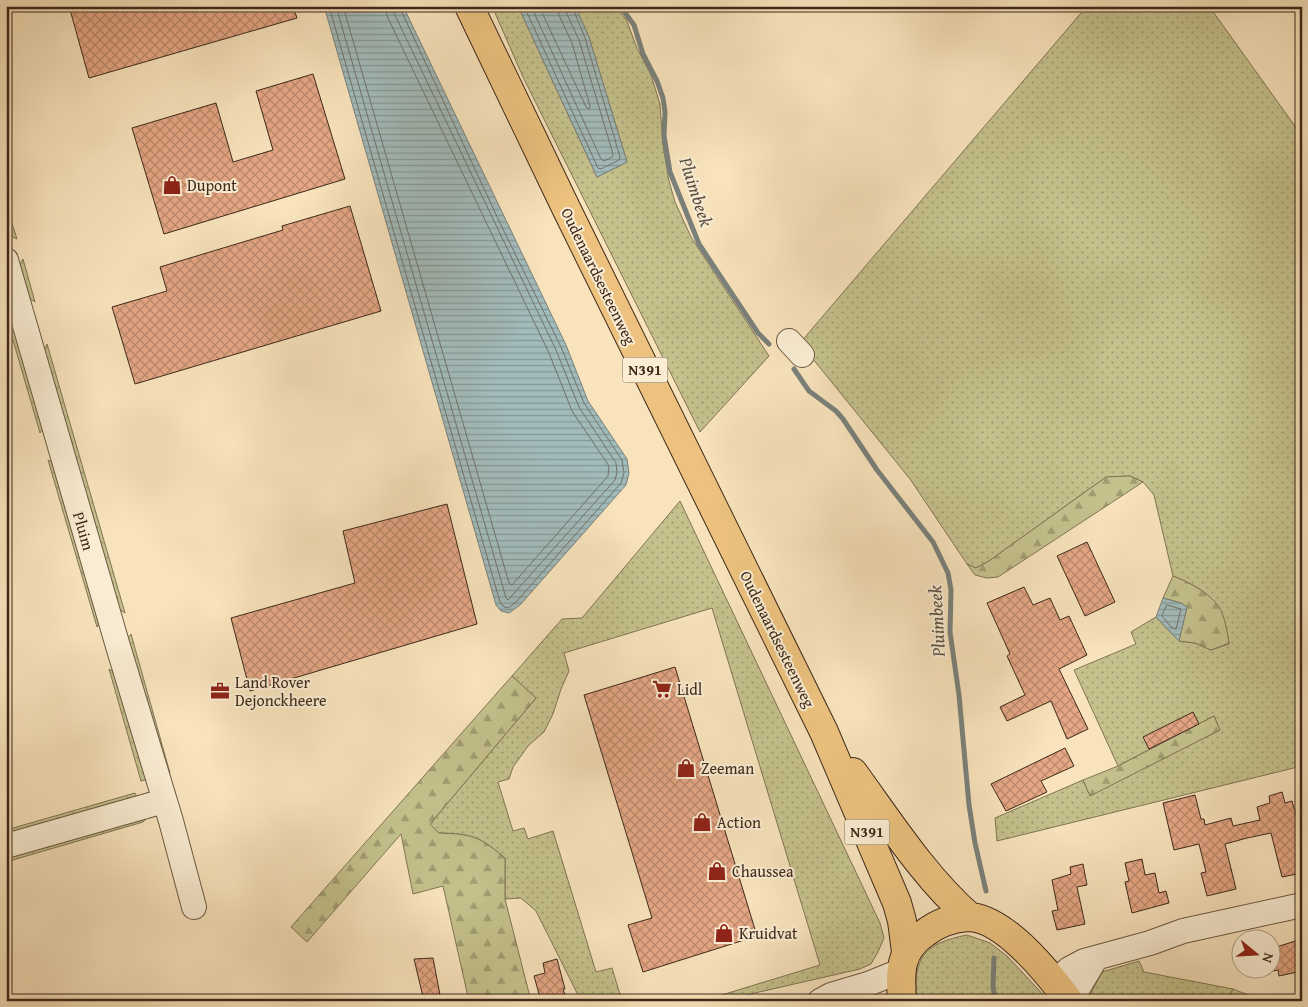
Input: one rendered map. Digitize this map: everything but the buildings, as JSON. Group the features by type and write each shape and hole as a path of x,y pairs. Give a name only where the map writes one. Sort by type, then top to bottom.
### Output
{"main road":[{"name":"Oudenaardsesteenweg","path":"469,6 566,208 824,732 897,902 902,921 903,962"},
{"name":"Oudenaardsesteenweg","path":"824,732 936,884 955,905 970,917"},
{"path":"903,962 918,938 936,925 950,919 970,917"},
{"name":"N391","path":"970,917 996,927 1011,936 1066,995"},
{"name":"N391","path":"902,1001 903,962"}],"street":[{"name":"Pluim","path":"6,260 194,908"},
{"path":"6,846 164,801"},
{"path":"1066,995 1069,969 1084,961 1150,943 1183,931 1302,905"},
{"path":"820,1001 832,995 868,984 903,962"}],"green space":[{"path":"492,6 518,6 597,177 627,162 589,37 575,6 614,6 626,19 637,48 651,75 660,104 663,146 675,202 691,237 769,356 700,432 523,77"},
{"path":"1087,6 1209,6 1302,136 1302,766 997,841 995,818 1083,780 1090,795 1220,730 1214,716 1118,766 1074,670 1136,644 1131,632 1156,617 1179,641 1195,643 1211,650 1229,644 1223,618 1212,600 1205,593 1173,576 1154,495 1143,482 1130,476 1106,477 989,561 976,568 967,564 910,479 800,343"},
{"path":"6,204 17,239 10,236 6,225"},
{"path":"23,259 35,302 27,297 18,268"},
{"path":"6,290 43,429 40,433 6,316"},
{"path":"47,344 125,613 117,608 43,354"},
{"path":"48,460 54,463 100,622 97,627"},
{"path":"1130,476 1143,482 998,577 987,578 975,575 967,564 976,568 989,561 1106,477"},
{"path":"680,501 880,923 884,938 871,964 860,969 720,1001 702,1001 820,965 712,608 564,653 569,671 553,714 544,732 528,746 513,767 509,779 498,782 513,831 524,828 528,839 553,831 596,972 612,968 622,1001 581,1001 536,911 521,898 505,899 505,858 475,838 460,834 439,833 430,824 536,698 512,676 562,619 582,618"},
{"path":"1173,576 1194,586 1213,600 1223,616 1229,643 1211,650 1195,643 1179,641 1187,607 1181,603 1163,598"},
{"path":"131,634 170,773 165,774 126,641"},
{"path":"109,669 114,672 148,779 141,781"},
{"path":"512,676 536,698 430,824 439,833 460,834 475,838 505,858 505,899 531,1001 469,1001 443,886 413,894 401,834 307,942 291,927"},
{"path":"1214,716 1220,730 1090,796 1083,780 1118,766"},
{"path":"135,793 137,797 6,836 6,830"},
{"path":"144,817 145,820 143,822 6,862 6,856"},
{"path":"967,935 990,943 1007,956 1049,1001 917,1001 917,973 924,954 941,942"},
{"path":"1139,961 1144,972 1233,989 1227,1001 1132,1001 1124,998 1117,999 1117,1001 1093,1001 1090,995 1102,972"},
{"path":"1233,989 1264,1001 1227,1001"}],"water":[{"path":"324,6 403,6 566,345 588,401 627,459 629,473 626,485 520,605 509,613 501,611 496,605"},
{"path":"518,6 575,6 589,37 627,162 597,177"},
{"path":"1163,598 1181,603 1187,607 1179,641 1156,617"}],"waterway":[{"name":"Pluimbeek","path":"620,6 634,25 643,54 657,81 663,98 665,112 664,136 670,172 699,244 758,333 769,344"},
{"name":"Pluimbeek","path":"794,369 809,391 836,411 843,419 877,470 933,542 948,573 951,590 950,632 959,695 969,805 986,891"},
{"name":"Pluimbeek","path":"994,958 993,987 996,1001"}],"place":[{"name":"Dupont","path":"172,185"},
{"name":"Lidl","path":"662,689"},
{"name":"Land Rover Dejonckheere","path":"220,691"},
{"name":"Zeeman","path":"686,768"},
{"name":"Action","path":"702,822"},
{"name":"Chaussea","path":"717,871"},
{"name":"Kruidvat","path":"724,933"}]}
